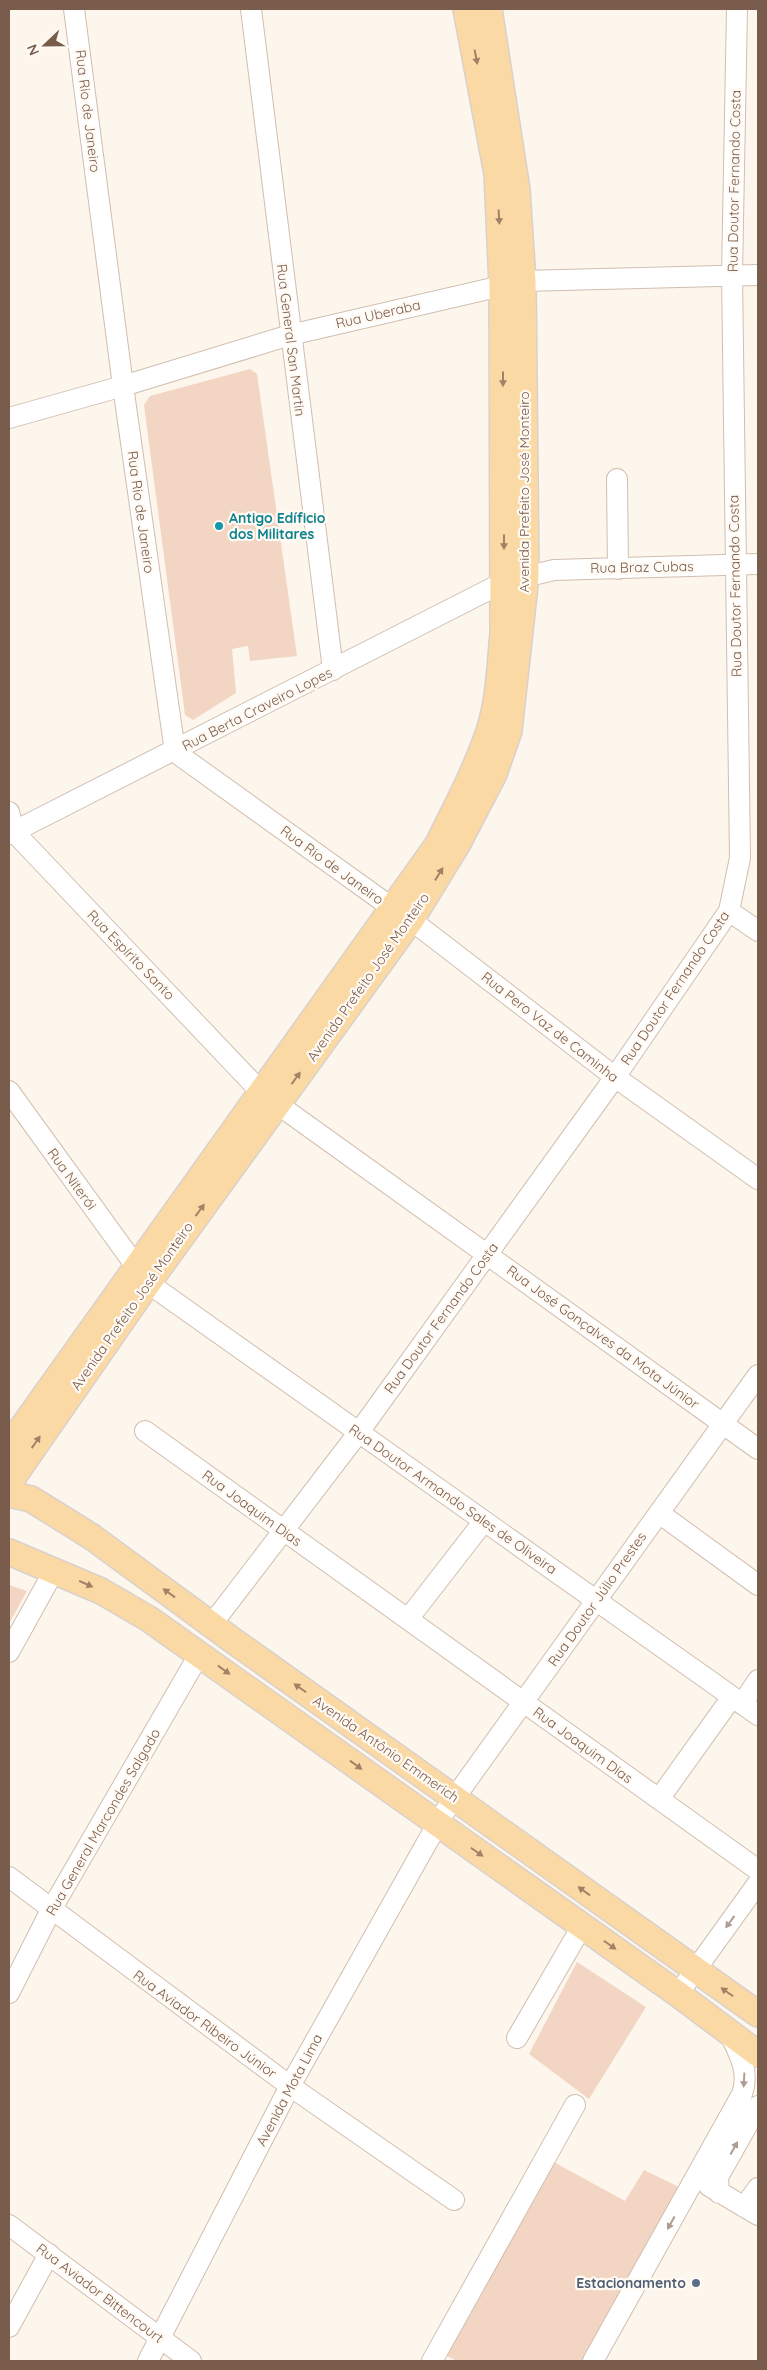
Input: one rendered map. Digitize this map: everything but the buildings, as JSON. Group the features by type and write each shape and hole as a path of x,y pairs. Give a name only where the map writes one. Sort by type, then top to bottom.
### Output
{"main road":[{"name":"Avenida Prefeito José Monteiro","path":"466,9 497,174 513,283"},
{"name":"Avenida Prefeito José Monteiro","path":"13,1464 142,1275 401,913 457,845 494,774 509,731 515,579 513,283 517,190 488,9"},
{"name":"Avenida Prefeito José Monteiro","path":"13,1464 16,1421 142,1275"},
{"path":"13,1464 20,1496"},
{"name":"Avenida Antônio Emmerich","path":"20,1496 92,1537 758,2014"},
{"path":"9,1552 55,1569 122,1602 200,1654 678,1994 758,2054"}],"street":[{"name":"Rua Rio de Janeiro","path":"74,9 123,386 175,752 401,913"},
{"name":"Rua General San Martin","path":"251,9 333,670"},
{"name":"Rua Doutor Fernando Costa","path":"212,1624 282,1529 359,1432 615,1077 729,911 749,858 735,564 732,275 737,9"},
{"name":"Rua Uberaba","path":"9,418 123,386 290,335 513,283 758,275"},
{"path":"617,479 618,568"},
{"name":"Rua Braz Cubas","path":"515,579 554,570 758,564"},
{"name":"Rua Berta Craveiro Lopes","path":"11,833 515,579"},
{"name":"Rua Espírito Santo","path":"9,812 11,833 270,1098"},
{"path":"729,911 758,931"},
{"name":"Rua Pero Vaz de Caminha","path":"401,913 615,1077 758,1179"},
{"name":"Rua Niterói","path":"9,1091 142,1275"},
{"name":"Rua José Gonçalves da Mota Júnior","path":"270,1098 758,1448"},
{"name":"Rua Doutor Armando Sales de Oliveira","path":"142,1275 758,1716"},
{"name":"Rua Doutor Júlio Prestes","path":"437,1824 758,1375"},
{"name":"Rua Joaquim Dias","path":"145,1431 758,1870"},
{"path":"659,1513 758,1584"},
{"path":"408,1619 484,1521"},
{"path":"9,1652 55,1569"},
{"name":"Rua General Marcondes Salgado","path":"9,1992 51,1910 200,1654"},
{"path":"659,1799 737,1700 758,1680"},
{"name":"Avenida Mota Lima","path":"148,2361 290,2086 437,1824"},
{"name":"Rua Aviador Ribeiro Júnior","path":"9,1878 290,2086 454,2200"},
{"path":"678,1994 758,1883"},
{"path":"517,2038 582,1926"},
{"path":"593,2361 696,2179 746,2083 742,2060 730,2034"},
{"path":"432,2361 575,2105"},
{"path":"720,2193 718,2177 758,2106"},
{"path":"696,2179 751,2211 758,2188"},
{"name":"Rua Aviador Bittencourt","path":"9,2225 191,2361"},
{"path":"9,2327 49,2254"}],"place":[{"name":"Antigo Edíficio dos Militares","path":"219,526"},
{"name":"Estacionamento","path":"696,2283"}]}
